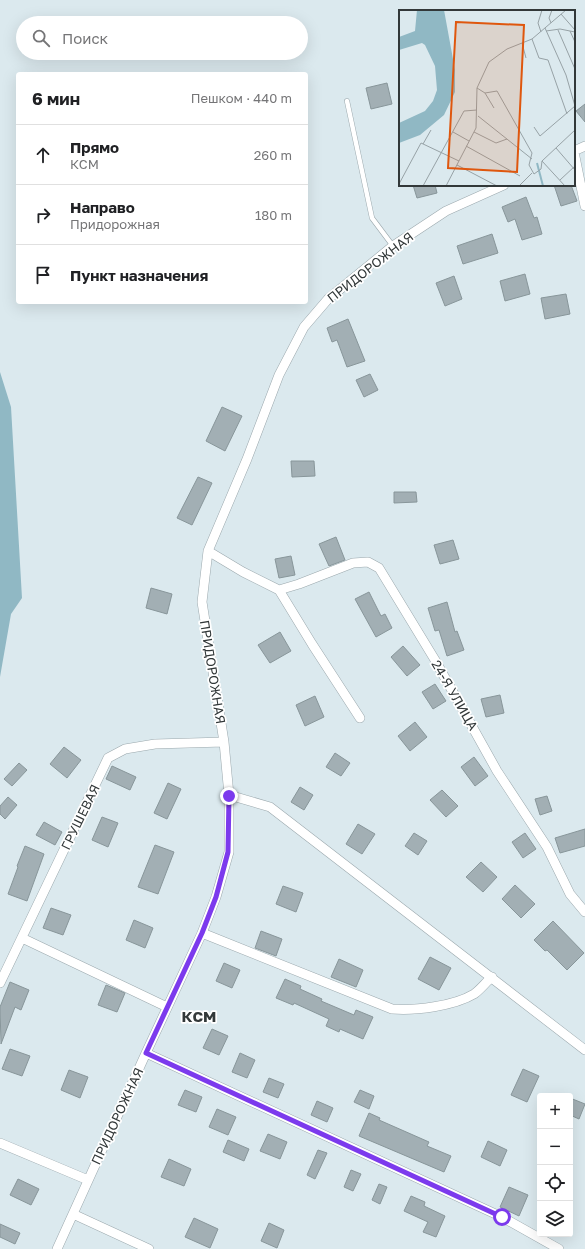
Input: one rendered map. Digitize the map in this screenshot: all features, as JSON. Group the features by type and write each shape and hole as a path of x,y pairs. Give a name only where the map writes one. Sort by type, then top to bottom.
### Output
{"street":[{"path":"575,151 585,146"},
{"path":"575,157 585,206"},
{"name":"ПРИДОРОЖНАЯ","path":"57,1249 202,933 216,897 228,852 229,796 224,742 202,602 208,551 247,459 279,375 304,327 328,299 393,246 446,211 502,186"},
{"path":"208,551 242,572 279,590 360,718"},
{"name":"24-Я УЛИЦА","path":"279,590 299,584 353,563 368,562 379,568 435,660 497,771 547,847 570,894 585,912"},
{"name":"ГРУШЕВАЯ","path":"0,983 108,758 125,749 155,744 224,742"},
{"path":"229,796 270,807 585,1050"},
{"path":"202,933 392,1009 401,1010 446,1005 474,994 492,977"},
{"path":"22,938 167,1007"},
{"path":"146,1053 502,1217 559,1249"},
{"path":"0,1143 88,1180"},
{"path":"73,1214 150,1249"}],"lane":[{"path":"347,101 372,218 393,246"}],"water":[{"path":"0,372 11,407 22,598 11,614 0,677"}],"building":[{"path":"387,83 392,104 371,109 366,88"},
{"path":"585,104 585,122 576,111"},
{"path":"413,186 435,186 437,193 417,198"},
{"path":"554,186 571,186 577,201 561,206"},
{"path":"526,197 534,218 537,217 542,234 522,240 515,219 508,222 502,207"},
{"path":"492,234 498,253 463,264 457,246"},
{"path":"525,274 530,294 505,301 500,281"},
{"path":"454,276 462,299 445,306 436,283"},
{"path":"566,294 570,314 545,319 541,298"},
{"path":"348,319 365,361 347,367 337,340 332,342 327,328"},
{"path":"370,374 378,390 364,397 356,380"},
{"path":"222,407 242,416 225,451 206,441"},
{"path":"291,461 314,461 315,476 292,477"},
{"path":"198,477 212,483 192,525 177,518"},
{"path":"394,492 416,492 417,502 394,503"},
{"path":"336,537 345,560 329,566 319,544"},
{"path":"453,540 459,559 440,564 434,545"},
{"path":"291,556 295,575 279,578 275,559"},
{"path":"151,588 172,594 167,614 146,608"},
{"path":"369,592 381,616 385,614 392,628 376,637 355,599"},
{"path":"447,602 455,632 457,631 464,650 447,656 439,630 435,631 428,608"},
{"path":"280,632 291,651 270,663 258,645"},
{"path":"403,646 420,665 407,676 391,657"},
{"path":"435,684 446,701 433,709 422,692"},
{"path":"500,695 504,713 486,717 481,699"},
{"path":"315,696 324,717 305,726 296,705"},
{"path":"415,722 427,737 410,751 398,736"},
{"path":"64,747 81,760 67,778 50,764"},
{"path":"335,753 350,763 341,776 326,767"},
{"path":"474,757 488,776 475,786 461,767"},
{"path":"19,763 27,770 12,786 4,779"},
{"path":"112,766 136,777 130,790 106,779"},
{"path":"168,783 181,789 167,819 154,813"},
{"path":"300,787 313,795 304,810 291,802"},
{"path":"442,790 458,806 446,817 430,800"},
{"path":"547,796 552,811 540,815 535,799"},
{"path":"8,797 17,805 5,819 0,814 0,806"},
{"path":"102,817 118,823 108,847 92,840"},
{"path":"44,822 62,832 55,845 36,835"},
{"path":"358,824 375,834 362,854 346,844"},
{"path":"585,829 585,846 560,853 555,838"},
{"path":"414,833 427,841 418,855 405,846"},
{"path":"525,833 536,849 523,858 512,842"},
{"path":"155,845 174,852 158,894 138,887"},
{"path":"25,846 44,854 27,901 8,894"},
{"path":"481,862 497,877 483,892 466,877"},
{"path":"515,885 535,904 521,918 502,899"},
{"path":"283,886 303,893 296,912 276,904"},
{"path":"51,908 71,915 63,935 43,928"},
{"path":"134,920 153,928 145,948 126,940"},
{"path":"553,921 584,953 567,970 547,950 545,951 534,940"},
{"path":"261,931 282,939 276,956 255,948"},
{"path":"430,957 451,968 439,990 418,979"},
{"path":"339,959 363,970 356,987 331,977"},
{"path":"224,963 240,970 232,988 216,981"},
{"path":"285,979 301,986 300,989 322,999 321,1001 354,1015 356,1010 373,1017 363,1039 340,1029 339,1032 326,1026 329,1019 294,1003 293,1005 276,998"},
{"path":"10,982 29,990 21,1010 15,1007 1,1044 0,1007"},
{"path":"106,985 125,993 117,1012 98,1005"},
{"path":"212,1029 228,1036 219,1055 203,1048"},
{"path":"10,1049 30,1056 22,1076 2,1069"},
{"path":"240,1053 255,1060 247,1078 232,1072"},
{"path":"523,1069 539,1076 527,1102 511,1095"},
{"path":"69,1070 88,1077 80,1098 61,1090"},
{"path":"269,1078 284,1084 278,1098 263,1092"},
{"path":"185,1090 202,1097 196,1112 178,1105"},
{"path":"360,1090 374,1096 369,1109 354,1102"},
{"path":"573,1099 585,1104 579,1119 573,1116"},
{"path":"317,1101 333,1108 327,1122 311,1115"},
{"path":"217,1109 236,1117 228,1135 209,1127"},
{"path":"369,1113 380,1118 379,1120 429,1142 427,1146 451,1156 444,1172 359,1136"},
{"path":"268,1134 287,1142 280,1159 260,1151"},
{"path":"228,1140 249,1149 244,1161 223,1152"},
{"path":"488,1141 507,1150 500,1166 481,1157"},
{"path":"318,1150 327,1153 315,1179 307,1175"},
{"path":"169,1159 191,1169 184,1186 161,1177"},
{"path":"351,1170 361,1174 353,1191 344,1187"},
{"path":"18,1179 39,1189 31,1205 10,1195"},
{"path":"379,1184 387,1187 380,1204 372,1200"},
{"path":"509,1187 528,1195 519,1216 500,1207"},
{"path":"411,1196 425,1202 424,1206 445,1216 436,1237 423,1232 428,1222 404,1211"},
{"path":"194,1218 218,1229 210,1248 185,1237"},
{"path":"269,1223 284,1230 277,1248 261,1241"},
{"path":"0,1224 20,1233 15,1244 0,1237"}],"district":[{"name":"КСМ","path":"199,1016"}],"route":[{"path":"229,796 228,852 216,897 202,933 146,1053 502,1217"}]}
